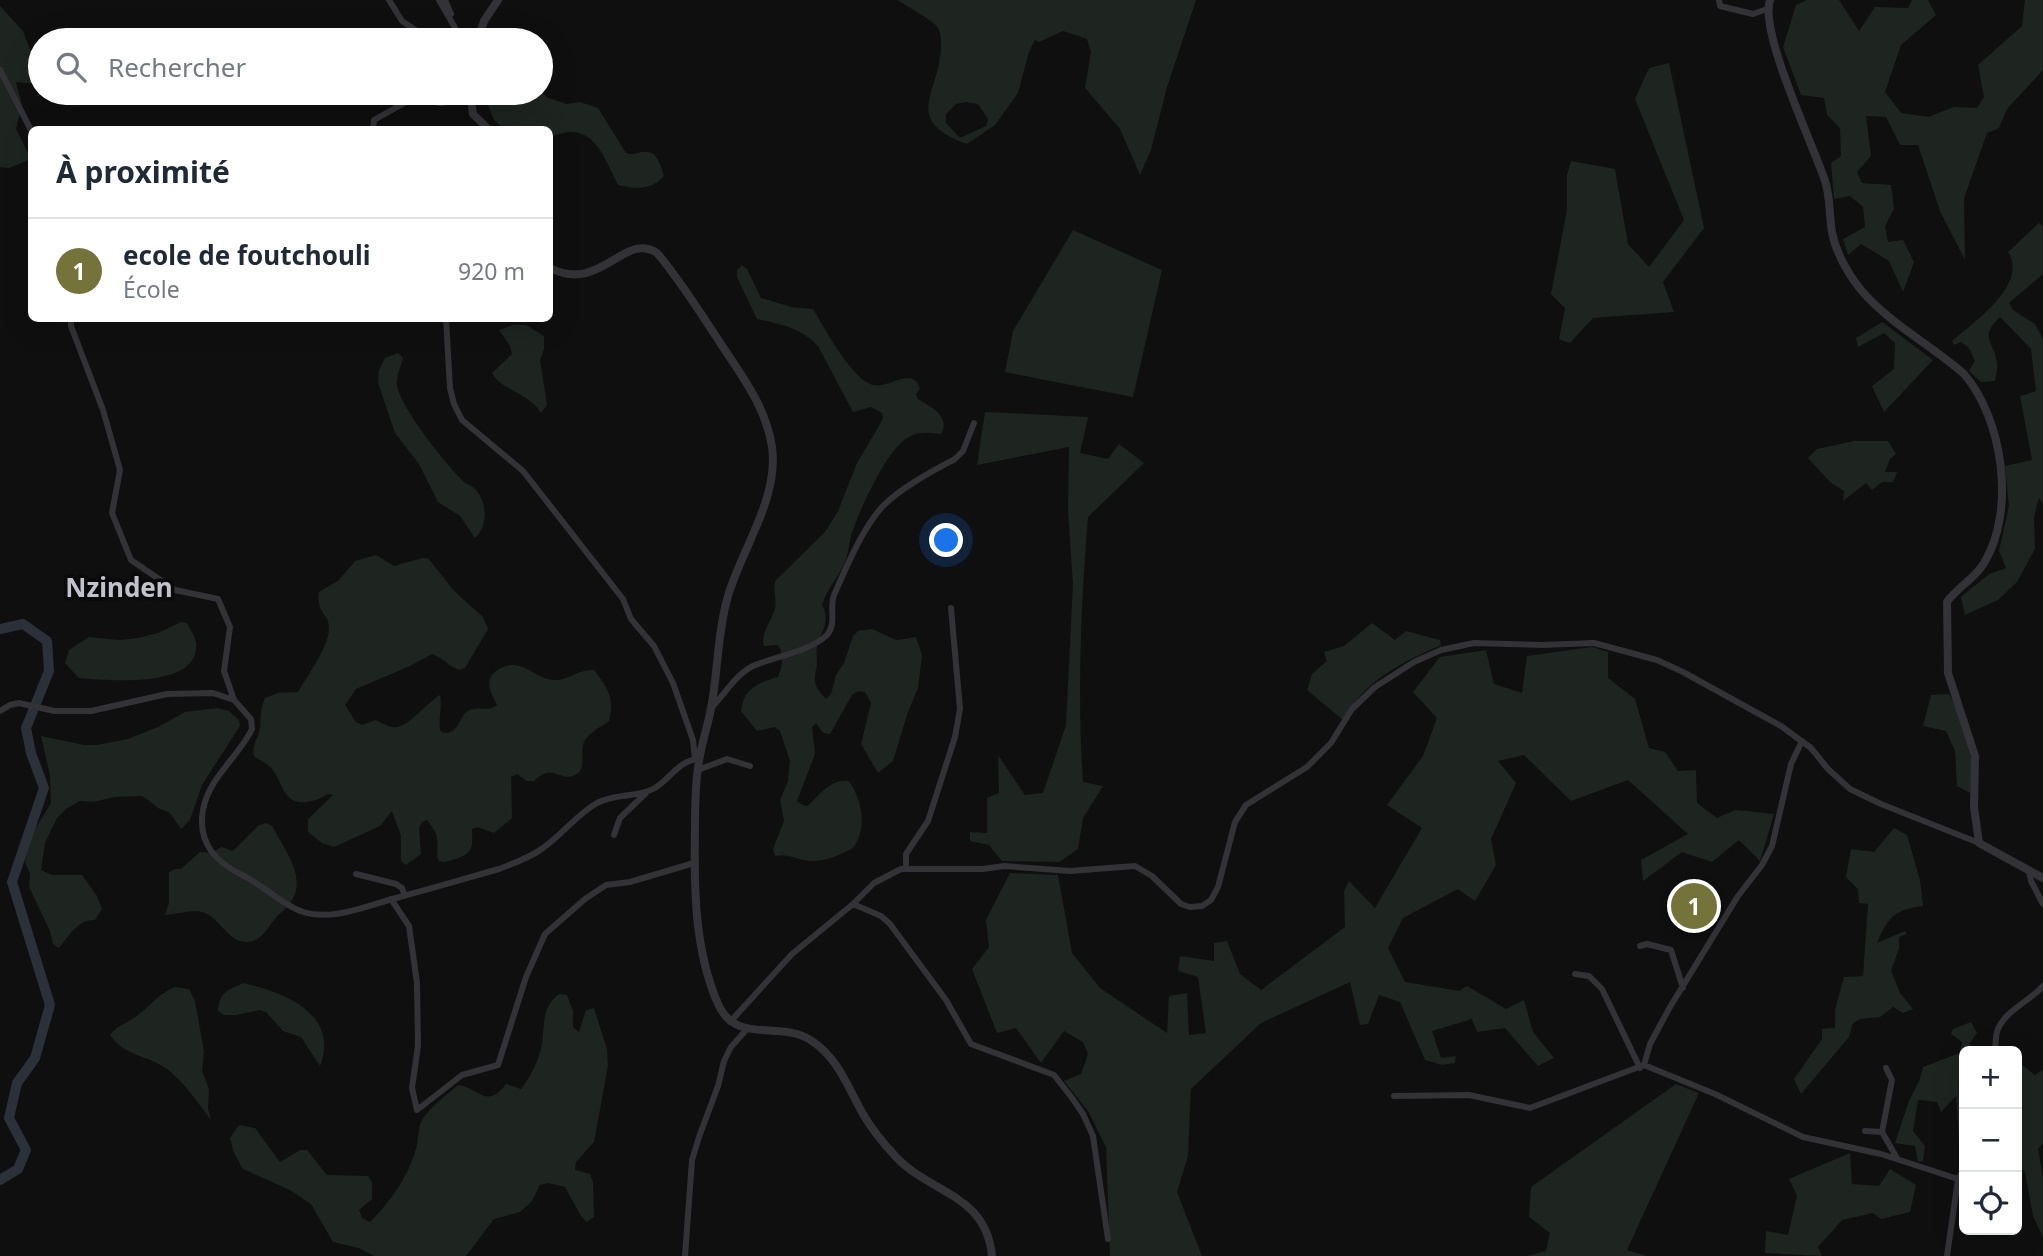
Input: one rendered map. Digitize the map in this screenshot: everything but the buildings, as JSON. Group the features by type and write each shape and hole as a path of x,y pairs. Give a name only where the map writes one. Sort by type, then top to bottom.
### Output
{"street":[{"path":"389,0 402,21 412,28"},
{"path":"439,0 454,28"},
{"path":"445,0 456,28"},
{"path":"482,28 498,0"},
{"path":"1719,0 1720,6 1752,14 1768,5 1772,40 1826,184 1829,225 1840,257 1859,287 1878,307 1964,373 1978,394 1994,429 2003,489 2000,525 1983,565 1950,598 1945,609 1948,673 1976,760 1974,807 1979,843"},
{"path":"0,70 29,126"},
{"path":"373,126 374,120 401,105"},
{"path":"472,105 473,114 485,126"},
{"path":"553,269 572,275 588,274 630,250 645,248 657,253 750,388 766,419 773,450 770,480 762,510 727,598 712,707 697,759"},
{"path":"71,322 103,410 120,470 112,513 131,560 175,590 218,599 230,627 224,671 234,700 253,723 249,734 221,771 206,800 202,820 212,853 222,864 266,888 294,908 317,915 354,910 520,861 543,848 576,817 607,798 647,792"},
{"path":"446,322 450,388 462,420 523,471 623,599 631,620 654,646 673,683 697,759 695,902 706,966 720,1009 730,1022 747,1029 792,1031 826,1051 872,1129 898,1159 914,1172 960,1199 973,1212 986,1232 992,1256"},
{"path":"712,707 741,674 751,667 825,637 833,624 830,608 835,594 853,555 877,514 890,499 955,459 963,451 974,424"},
{"path":"906,869 906,854 928,821 956,737 960,709 951,608"},
{"path":"730,1022 792,954 853,904 874,883 892,872 906,869 984,869 1004,866 1070,871 1135,866 1152,876 1181,904 1190,907 1202,906 1211,900 1218,887 1235,822 1246,805 1307,767 1331,743 1352,709 1375,687 1415,662 1441,650 1474,643 1542,645 1583,642 1613,647 1657,660 1759,712 1802,741 1850,789 1979,843 2043,878"},
{"path":"0,711 19,703 54,711 91,711 167,694 214,693 234,700"},
{"path":"1642,1067 1650,1044 1738,896 1772,846 1793,758 1802,741"},
{"path":"614,835 620,818 647,792 659,785 678,766 697,759"},
{"path":"698,770 727,759 750,766"},
{"path":"391,899 409,926 417,984 418,1046 412,1088 417,1110 462,1075 498,1065 526,977 545,934 585,899 606,885 630,882 694,863"},
{"path":"2029,870 2031,881 2043,904"},
{"path":"356,874 396,884 402,888 405,895"},
{"path":"853,904 881,916 890,924 946,1000 971,1044 1041,1069 1054,1076 1063,1086 1083,1114 1093,1136 1108,1239"},
{"path":"1640,946 1647,944 1671,950 1683,988"},
{"path":"1575,974 1589,976 1602,989 1642,1067"},
{"path":"1996,1046 2001,1024 2043,986"},
{"path":"685,1256 692,1160 718,1086 723,1061 747,1029"},
{"path":"1394,1096 1469,1095 1530,1108 1642,1067 1715,1094 1803,1137 1897,1159 1958,1179"},
{"path":"1886,1068 1892,1080 1882,1132 1897,1159"},
{"path":"1865,1131 1882,1132"},
{"path":"1947,1256 1958,1179 1963,1172"}],"shaded area":[{"path":"898,0 1196,0 1167,87 1151,150 1140,175 1120,129 1085,88 1091,52 1087,39 1063,31 1039,42 1035,40 1018,93 995,125 967,144 947,135 935,126 929,116 928,105 939,66 939,30 931,21","holes":["956,104 978,104 988,119 986,126 960,138 946,123 946,114"]},
{"path":"1807,0 1839,0 1859,31 1875,7 1908,8 1912,0 1928,0 1936,15 1901,45 1885,92 1901,113 1928,117 1954,107 1977,108 1984,97 1978,65 2022,26 2025,0 2043,0 2043,70 2007,109 1999,128 1987,133 1964,198 1965,260 1940,211 1918,145 1900,145 1886,117 1866,116 1871,156 1857,172 1862,183 1891,185 1894,209 1885,226 1888,242 1903,240 1914,262 1903,292 1889,261 1861,244 1848,255 1843,239 1865,227 1863,207 1850,196 1834,199 1831,163 1841,156 1840,128 1827,115 1824,98 1801,95 1783,47 1796,5"},
{"path":"0,6 23,31 28,44 28,83 16,82 22,105 16,129 28,153 28,160 9,168 0,167"},
{"path":"1669,63 1704,228 1663,282 1674,312 1593,318 1570,343 1559,339 1565,308 1551,294 1567,210 1567,175 1571,161 1615,169 1628,244 1649,267 1684,220 1635,99 1649,68"},
{"path":"553,100 567,104 580,102 598,108 626,153 652,154 658,160 664,176 654,184 642,188 618,185 601,151 586,136 576,132 553,136 553,126 501,126 494,120 488,105 553,105"},
{"path":"2039,223 2043,226 2043,274 2009,303 2013,310 2035,324 2043,339 2043,504 2039,498 2034,517 2035,549 2017,582 1998,600 1965,615 1961,597 1989,574 2006,568 1999,551 2009,506 2005,466 2032,460 2020,396 2036,391 2031,349 2000,317 1993,324 1989,335 1997,363 1995,381 1981,382 1969,371 1975,361 1969,348 1961,342 1954,345 1952,341 1985,313 2005,289 2013,264 2008,252"},
{"path":"1073,230 1162,270 1133,397 1005,372 1013,331"},
{"path":"742,265 747,269 761,298 792,307 813,309 856,374 873,385 912,379 920,389 916,394 918,399 938,413 943,422 941,434 920,433 909,437 884,465 857,520 845,562 822,605 826,622 817,647 815,679 818,690 826,699 831,694 853,636 858,631 872,629 896,640 916,637 922,655 918,688 893,761 878,773 861,744 871,703 865,692 858,691 852,695 830,734 823,733 816,723 812,727 815,754 797,801 808,806 831,785 849,781 862,814 861,832 853,848 821,860 775,856 773,849 784,821 780,800 788,781 790,761 780,731 775,727 757,731 741,711 742,703 753,688 778,677 781,669 782,657 778,645 764,646 763,641 775,608 776,580 825,532 838,511 857,463 883,419 882,413 871,407 853,412 818,346 805,335 757,319 737,277 737,270"},
{"path":"1882,322 1933,360 1884,412 1872,386 1894,369 1895,343 1884,333 1858,347 1856,338"},
{"path":"513,325 526,325 544,336 544,349 540,360 547,405 541,413 529,400 502,384 492,373 512,354 499,330"},
{"path":"398,353 403,358 397,385 406,407 445,461 463,481 475,489 482,501 484,521 475,538 460,516 438,502 419,464 395,433 378,383 379,370 385,358"},
{"path":"985,412 1088,417 1080,453 1108,459 1119,444 1144,463 1088,517 1081,649 1083,782 1103,786 1083,818 1078,849 1059,862 1002,861 989,845 970,841 970,832 987,833 987,798 999,793 998,755 1025,795 1043,793 1066,725 1073,584 1068,511 1069,447 977,465"},
{"path":"1854,441 1888,441 1896,454 1890,459 1885,472 1897,472 1893,482 1882,482 1872,490 1866,483 1843,501 1844,491 1830,482 1808,458 1817,449"},
{"path":"376,555 394,566 423,558 429,559 454,591 483,617 488,629 465,668 459,670 432,654 356,689 345,705 356,722 362,725 376,720 390,727 398,727 440,695 440,728 441,732 448,733 456,728 467,712 497,705 490,688 490,679 496,671 513,665 557,680 594,670 611,699 609,721 592,733 583,745 580,771 567,777 547,773 534,781 527,781 517,774 511,777 512,818 494,833 477,827 472,829 471,849 465,855 450,861 439,861 436,834 427,820 422,822 419,828 421,854 406,865 401,861 401,836 392,811 380,826 334,847 322,843 308,832 308,819 333,795 328,794 312,801 294,801 288,797 268,765 254,756 265,698 278,693 298,692 326,642 329,627 319,604 319,592 338,581 355,561"},
{"path":"181,622 187,623 195,638 194,658 184,669 169,675 130,680 79,678 65,663 69,650 89,637 119,640 138,638 158,633"},
{"path":"1372,623 1395,640 1406,631 1440,640 1441,645 1385,674 1362,694 1343,720 1307,690 1312,674 1327,661 1324,652 1344,646"},
{"path":"1592,647 1608,652 1608,678 1635,699 1649,748 1665,752 1678,771 1696,770 1697,803 1717,818 1735,810 1774,814 1760,861 1739,840 1712,862 1682,852 1643,881 1641,860 1688,834 1628,780 1571,801 1524,755 1498,761 1516,783 1491,839 1496,865 1475,901 1458,889 1403,918 1388,948 1405,982 1459,991 1467,986 1506,1009 1524,1000 1533,1032 1554,1058 1538,1066 1505,1028 1477,1032 1472,1019 1432,1031 1441,1058 1456,1056 1455,1063 1442,1065 1425,1060 1400,1002 1379,995 1368,1024 1360,1025 1350,982 1261,1023 1191,1089 1188,1156 1177,1192 1202,1256 1110,1256 1106,1147 1088,1111 1064,1081 1081,1074 1088,1054 1083,1042 1064,1031 1041,1063 1016,1028 997,1033 972,969 989,947 986,920 1010,873 1058,875 1072,953 1100,988 1167,1033 1169,996 1187,993 1189,1035 1206,1033 1198,977 1178,971 1180,956 1214,961 1214,943 1227,941 1240,974 1261,990 1345,927 1344,891 1349,881 1375,908 1422,828 1387,805 1423,756 1437,718 1413,692 1440,657 1486,650 1494,684 1522,693 1527,656"},
{"path":"1949,694 1959,711 1973,766 1970,793 1957,786 1955,751 1946,731 1923,726 1931,695"},
{"path":"217,708 229,711 239,720 240,726 202,785 190,820 181,829 170,813 141,796 114,797 94,802 80,801 57,818 45,843 41,870 52,875 82,875 97,896 102,909 95,920 84,922 74,929 59,948 53,944 50,931 29,887 30,874 25,862 31,836 51,803 50,776 41,736 97,745 128,739 185,712"},
{"path":"266,823 272,826 292,862 297,882 290,903 263,935 256,940 239,940 211,917 197,911 165,915 169,903 169,872 181,869 200,852 212,853 221,847 233,851 259,825"},
{"path":"1894,828 1907,835 1920,880 1923,906 1893,916 1877,943 1905,931 1907,934 1899,937 1899,949 1891,970 1900,993 1913,1009 1903,1013 1893,1007 1880,1017 1860,1019 1853,1023 1849,1037 1801,1094 1794,1079 1822,1039 1822,1029 1835,1028 1835,1010 1844,977 1863,976 1868,904 1859,903 1858,889 1846,877 1851,849 1874,852"},
{"path":"243,983 275,992 291,1000 315,1019 322,1032 324,1048 320,1066 301,1037 283,1031 266,1012 260,1010 224,1015 218,1011 223,995"},
{"path":"175,987 189,989 195,1001 204,1051 202,1071 209,1089 208,1108 211,1120 173,1074 160,1064 123,1048 110,1035 163,993"},
{"path":"559,994 567,995 573,1011 573,1027 579,1032 586,1010 594,1008 607,1049 608,1066 594,1142 576,1162 575,1170 590,1174 593,1182 594,1217 587,1222 565,1187 548,1183 540,1185 532,1201 520,1212 494,1219 466,1256 374,1256 359,1248 333,1242 311,1204 290,1190 243,1169 234,1153 230,1138 239,1125 255,1128 280,1162 300,1150 307,1150 327,1175 368,1176 372,1182 372,1199 359,1210 362,1218 370,1222 402,1181 412,1162 422,1120 439,1101 458,1085 487,1096 493,1096 506,1084 521,1089 539,1056 549,1005"},
{"path":"1971,1022 1977,1033 1969,1044 1972,1046 1961,1046 1962,1042 1951,1034 1953,1029"},
{"path":"1959,1053 1959,1137 1956,1096 1941,1112 1937,1102 1918,1100 1913,1131 1925,1146 1923,1161 1918,1162 1915,1146 1895,1143 1923,1067"},
{"path":"2022,1065 2035,1075 2043,1070 2043,1143 2038,1149 2043,1178 2043,1237 2033,1216 2025,1172 2022,1169"},
{"path":"1676,1084 1699,1093 1627,1250 1647,1256 1527,1256 1546,1251 1550,1233 1529,1217 1531,1187"},
{"path":"1850,1153 1852,1184 1879,1186 1890,1169 1916,1185 1910,1212 1881,1219 1873,1213 1842,1220 1818,1247 1822,1256 1765,1253 1766,1231 1788,1235 1797,1196 1789,1179"}],"waterway":[{"path":"0,629 23,624 47,641 49,671 26,728 31,753 44,788 12,882 50,1005 35,1058 17,1083 9,1118 26,1150 18,1169 0,1180"}],"place":[{"name":"ecole de foutchouli","path":"1694,906"}],"district":[{"name":"Nzinden","path":"119,588"}]}
